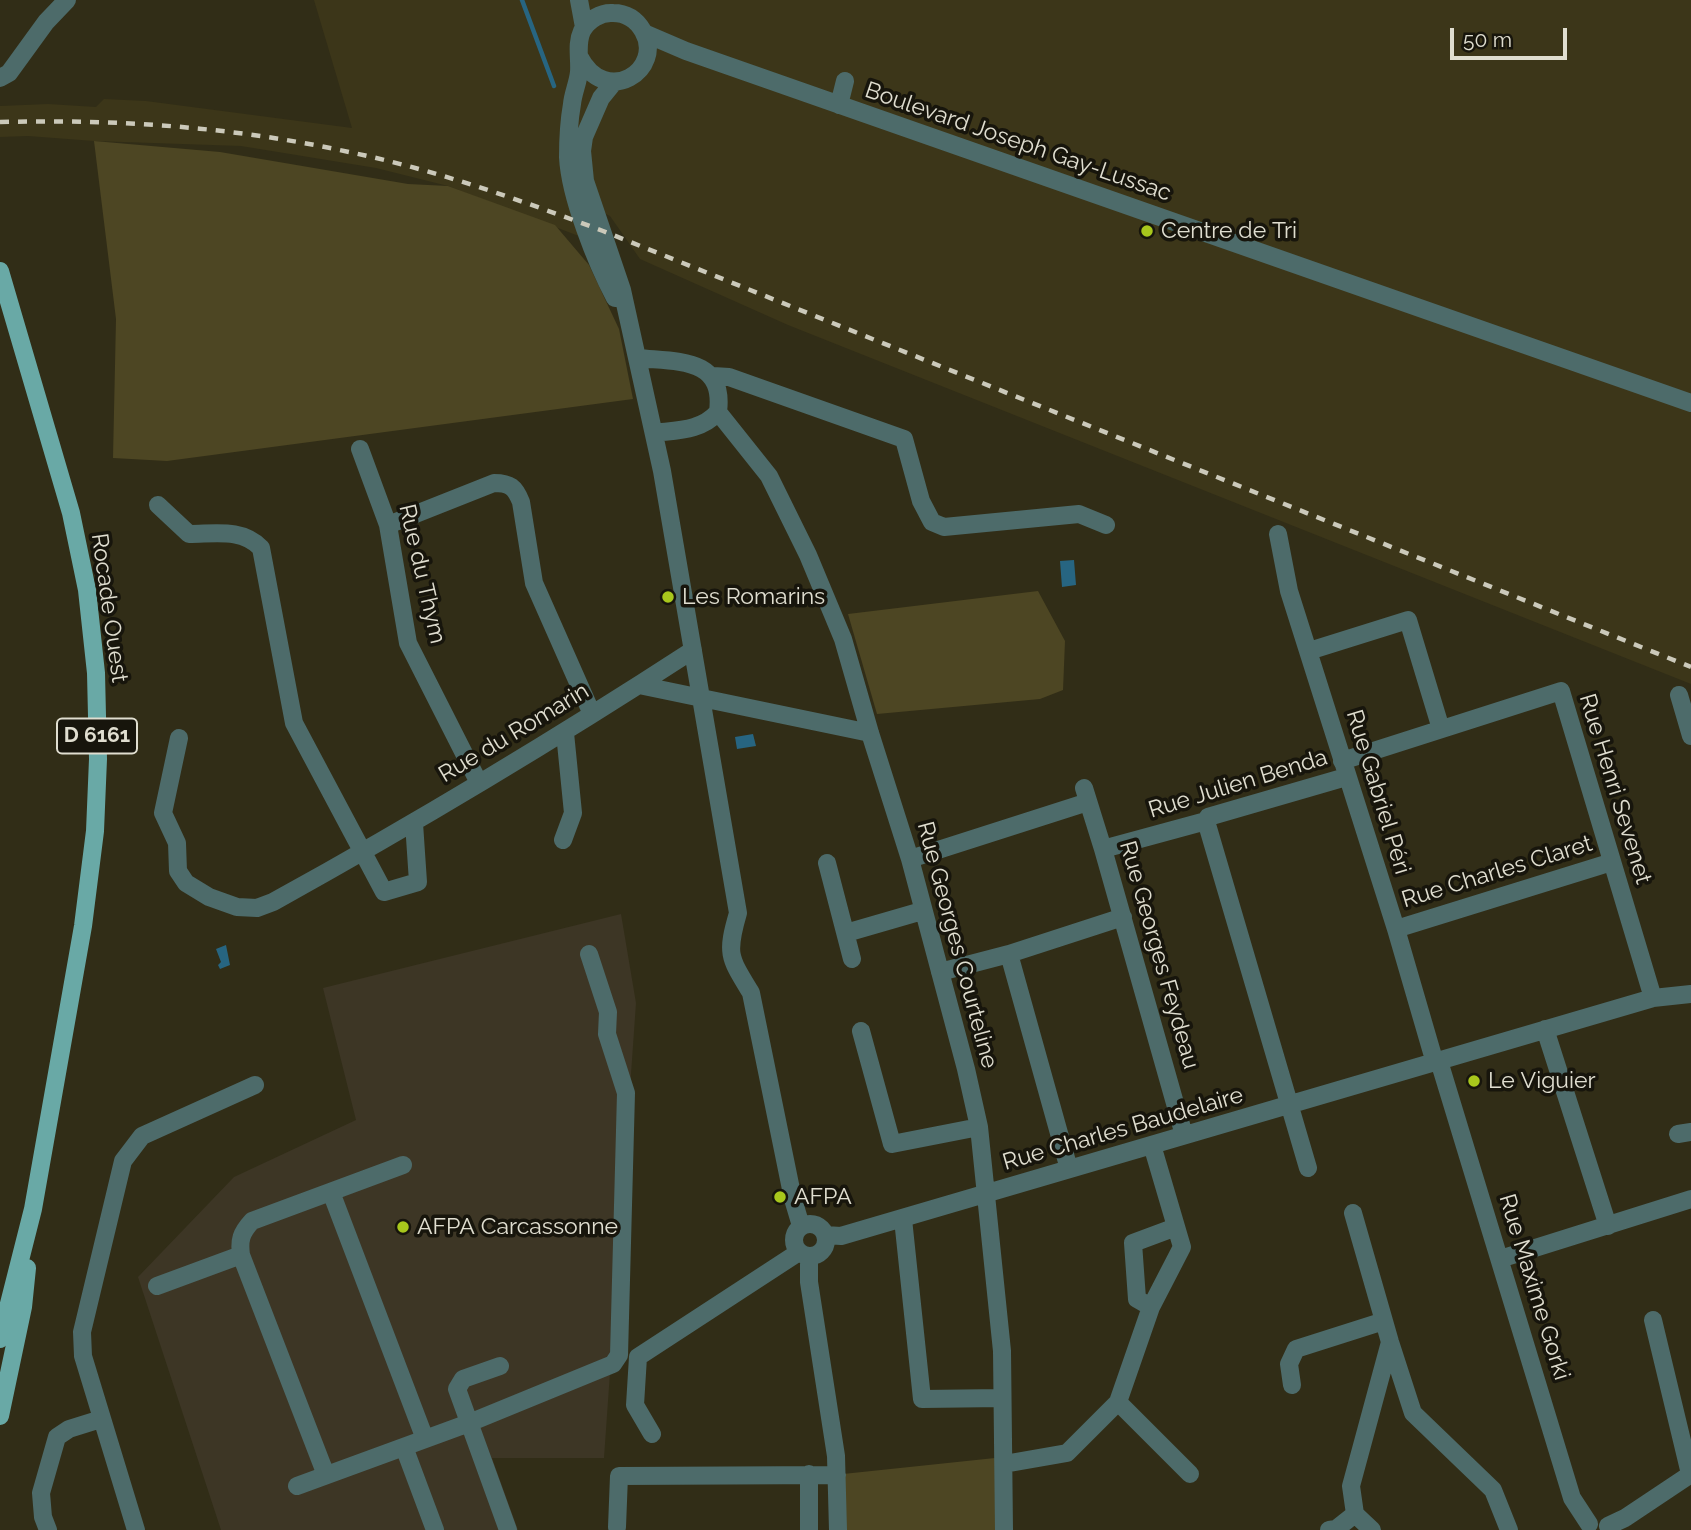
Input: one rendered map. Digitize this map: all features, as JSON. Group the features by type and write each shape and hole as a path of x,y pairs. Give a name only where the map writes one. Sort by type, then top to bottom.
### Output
{"main road":[{"name":"Rocade Ouest","path":"0,271 71,513 87,590 96,673 98,759 95,831 83,926 33,1209 23,1307 0,1416"},
{"name":"Rocade Ouest","path":"0,1339 33,1209"}],"street":[{"path":"0,78 9,74 46,22 67,0"},
{"path":"579,0 584,27"},
{"path":"594,0 608,12"},
{"path":"579,56 586,70 598,79 614,82 625,80 636,74 643,64 648,48 645,33 636,21 623,14 608,12 594,17 584,27 578,41 579,74 568,139 575,196 613,295 632,326"},
{"name":"Boulevard Joseph Gay-Lussac","path":"645,33 686,51 1691,403"},
{"path":"643,64 665,55 686,51"},
{"path":"839,105 845,81"},
{"path":"614,82 601,98 584,137 585,181 632,326 662,471 738,913 730,942 734,965 751,993 793,1199 801,1226 794,1238 804,1254 822,1356 837,1475 838,1530"},
{"path":"638,358 701,367 713,376 729,377 904,439 920,501 932,522 944,527 1079,514 1106,525"},
{"path":"654,433 696,428 709,422 718,412 720,401 713,376"},
{"name":"Rue Georges Courteline","path":"718,412 769,476 808,555 843,639 911,859 922,911 940,972 979,1128 1002,1350 1004,1530"},
{"name":"Rue du Thym","path":"360,449 388,526 408,643 479,783"},
{"path":"388,526 494,483 507,483 516,489 521,502 534,583 592,714"},
{"path":"158,505 189,534 238,534 252,539 261,548 293,723 384,891 418,882 414,823"},
{"name":"Rue Gabriel Péri","path":"1278,534 1289,591 1437,1062"},
{"path":"1309,651 1408,620 1441,729"},
{"name":"Rue du Romarin","path":"179,738 163,813 177,843 178,871 186,883 209,897 237,908 257,908 273,902 414,823 565,733 693,650"},
{"path":"639,685 870,733"},
{"name":"Rue Henri Sevenet","path":"1344,769 1441,729 1562,691 1653,998"},
{"path":"1679,695 1691,736"},
{"path":"563,840 573,813 565,733"},
{"name":"Rue Julien Benda","path":"1103,849 1206,821 1208,817 1344,769"},
{"name":"Rue Georges Feydeau","path":"911,859 1086,795 1184,1135"},
{"path":"1206,821 1308,1168"},
{"name":"Rue Charles Claret","path":"1396,929 1612,862"},
{"path":"827,863 852,959"},
{"path":"846,933 922,911"},
{"path":"940,972 1009,954 1123,917"},
{"path":"297,1486 468,1423 613,1364 619,1355 626,1093 607,1034 608,1012 589,954"},
{"path":"1009,954 1069,1169"},
{"path":"1653,998 1664,988 1691,982"},
{"path":"1653,998 1691,994"},
{"name":"Rue Charles Baudelaire","path":"825,1236 841,1236 903,1219 1653,998"},
{"path":"1545,1030 1608,1226"},
{"path":"862,1031 892,1144 979,1128"},
{"name":"Rue Maxime Gorki","path":"1437,1062 1572,1498 1588,1527"},
{"path":"136,1530 83,1356 82,1332 123,1161 142,1136 255,1084"},
{"path":"1004,1464 1067,1453 1118,1402 1150,1307 1182,1247 1152,1145"},
{"path":"326,1475 241,1255 239,1240 252,1221 403,1165"},
{"path":"331,1192 425,1439"},
{"path":"1500,1259 1691,1199"},
{"path":"1353,1213 1413,1413 1493,1490 1509,1530"},
{"path":"903,1219 922,1399 1002,1398"},
{"path":"652,1434 635,1405 638,1357 804,1254 822,1249 825,1236 815,1225 801,1226"},
{"path":"1150,1307 1138,1299 1133,1243 1176,1227"},
{"path":"157,1286 241,1255"},
{"path":"1588,1527 1600,1520 1609,1528 1631,1524 1691,1474 1653,1320"},
{"path":"1292,1385 1289,1364 1296,1349 1384,1321"},
{"path":"1372,1530 1355,1514 1350,1486 1390,1342"},
{"path":"500,1366 463,1380 457,1389 508,1530"},
{"path":"1118,1402 1190,1474"},
{"path":"48,1530 43,1517 41,1493 57,1437 69,1429 102,1419"},
{"path":"404,1447 435,1530"},
{"path":"809,1475 809,1530"},
{"path":"617,1527 619,1476 837,1475"},
{"path":"1329,1530 1336,1529 1355,1514"}],"shaded area":[{"path":"314,0 1691,0 1691,684 788,325 640,259 610,216 571,198 584,238 448,186 376,168 241,146 0,137 0,106 48,104 96,107 104,99 146,101 352,128"},
{"path":"94,141 220,152 408,184 448,186 555,225 589,265 619,329 633,399 167,461 113,458 116,319"},
{"path":"1038,591 1065,641 1063,690 1040,699 877,714 848,614"},
{"name":"AFPA Carcassonne","path":"621,914 636,1003 604,1458 492,1458 518,1530 221,1530 138,1277 234,1177 356,1120 323,988"},
{"path":"995,1458 996,1530 839,1530 843,1474"}],"water":[{"path":"1074,560 1076,585 1062,587 1060,561"},
{"path":"753,734 756,746 737,749 735,737"},
{"path":"226,945 230,965 220,969 218,965 221,962 216,949"}],"waterway":[{"path":"522,0 554,86"}],"railway":[{"path":"0,122 132,124 263,136 381,159 478,187 603,231 1691,667"}],"place":[{"name":"Centre de Tri","path":"1147,231"},
{"name":"Les Romarins","path":"668,597"},
{"name":"Le Viguier","path":"1474,1081"},
{"name":"AFPA","path":"780,1197"},
{"name":"AFPA Carcassonne","path":"403,1227"}]}
